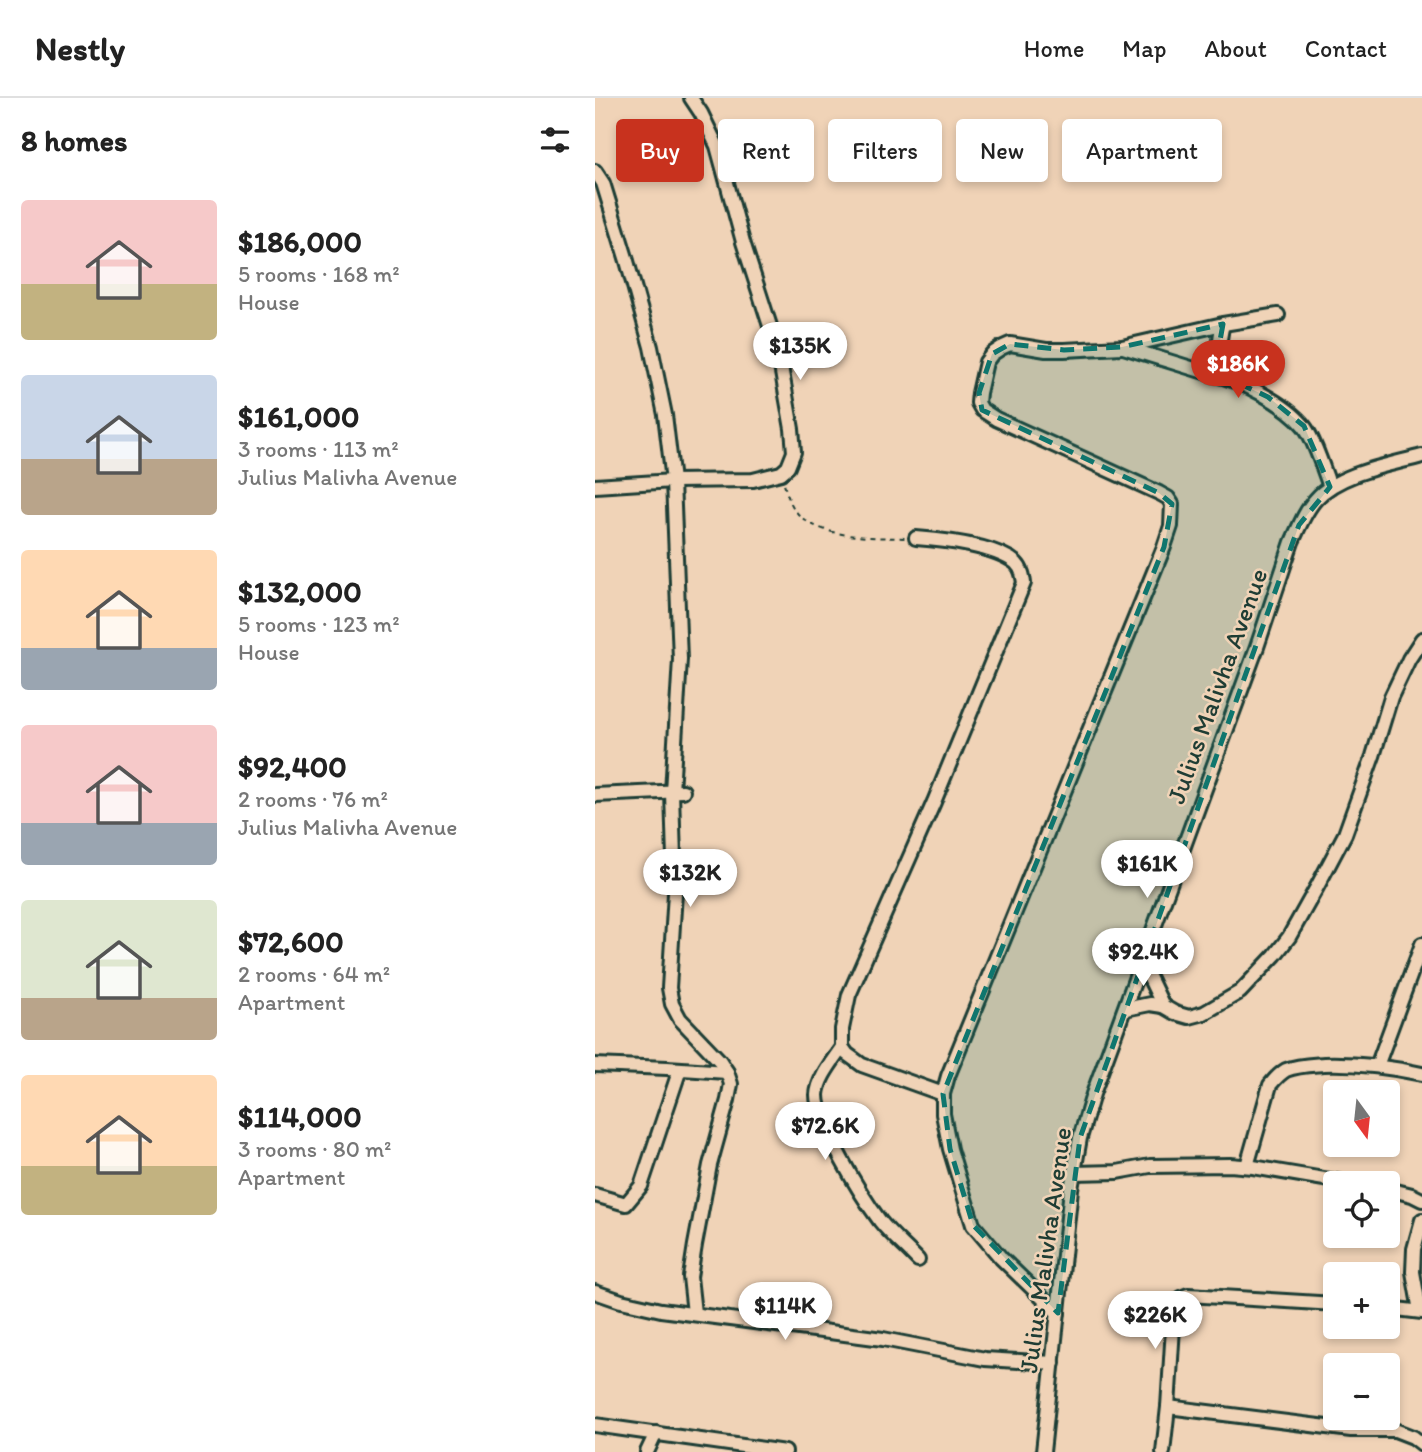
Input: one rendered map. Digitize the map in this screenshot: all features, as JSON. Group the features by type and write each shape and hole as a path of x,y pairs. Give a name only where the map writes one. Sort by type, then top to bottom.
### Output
{"street":[{"path":"595,486 753,480 781,473 789,467 794,452 780,361 771,326 743,243 717,146 691,98"},
{"path":"595,171 603,183 651,347 666,415 673,481 680,659 675,893 669,988 672,1004 680,1019 720,1061 731,1084 710,1165 690,1277 694,1313"},
{"path":"1058,1313 1001,1258 973,1225 950,1149 943,1114 943,1094 948,1076 1164,547 1173,512 1172,504 1159,493 996,419 982,410 978,402 983,372 992,354 1010,344 1055,350 1122,347 1223,324 1278,315"},
{"path":"1223,324 1218,352 1226,377"},
{"path":"1122,347 1226,377 1268,397 1304,426 1329,487"},
{"name":"Julius Malivha Avenue","path":"1043,1452 1071,1189 1083,1127 1257,647 1292,542 1299,525 1316,499 1329,487 1354,475 1422,456"},
{"path":"916,538 937,539 988,549 1018,564 1024,583 919,839 849,995 842,1029 842,1047 824,1074 817,1092 818,1106 829,1133 855,1183 881,1221 918,1260"},
{"path":"1125,1009 1150,1004 1163,1006 1189,1017 1204,1013 1240,992 1275,955 1289,937 1345,834 1391,697 1422,639"},
{"path":"595,795 677,791"},
{"path":"1377,1066 1422,944"},
{"path":"1142,962 1163,1006"},
{"path":"842,1047 862,1065 943,1094"},
{"path":"1247,1166 1270,1085 1286,1070 1299,1066 1343,1064 1377,1066 1422,1074"},
{"path":"595,1065 727,1072"},
{"path":"595,1195 626,1204 641,1185 680,1069"},
{"path":"1074,1173 1118,1172 1150,1166 1247,1166 1323,1179"},
{"path":"1400,1192 1422,1200"},
{"path":"1400,1309 1421,1312 1413,1272 1414,1249 1422,1220"},
{"path":"595,1292 647,1307 883,1339 985,1359 1053,1363"},
{"path":"1163,1452 1174,1311 1180,1298 1198,1295 1323,1303"},
{"path":"1168,1407 1351,1430 1395,1430 1422,1444"},
{"path":"595,1425 785,1452"},
{"path":"647,1452 656,1433"}],"path":[{"path":"781,473 791,504 797,513 814,525 864,537 916,538"}],"highlighted area":[{"path":"1223,324 1218,352 1226,377 1268,397 1304,426 1330,487 1299,525 1080,1138 1058,1313 973,1225 950,1149 943,1094 1164,547 1172,504 1159,493 982,410 979,393 992,354 1010,344 1064,350 1122,347"}]}
